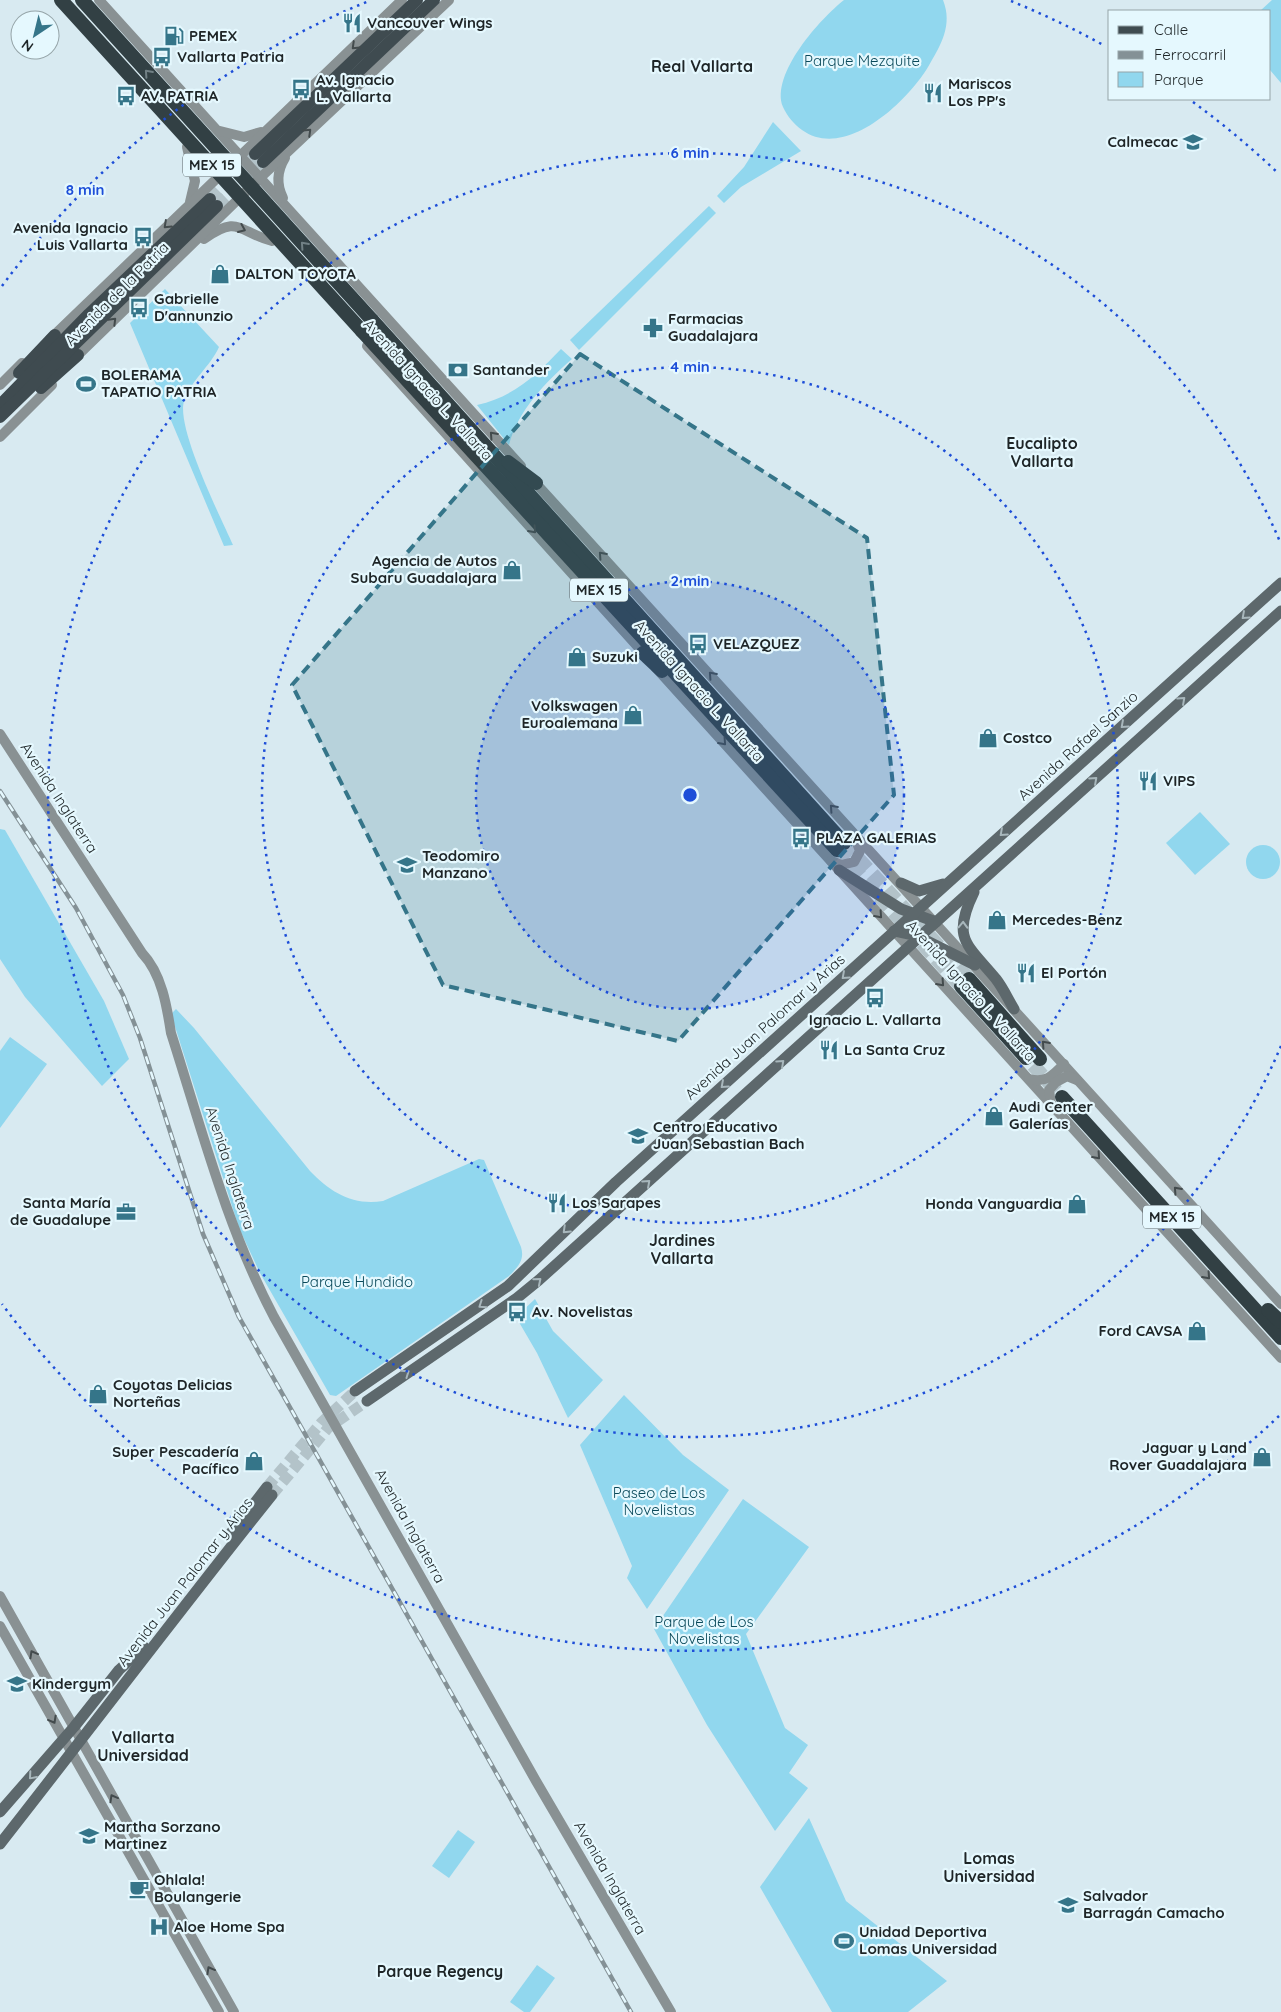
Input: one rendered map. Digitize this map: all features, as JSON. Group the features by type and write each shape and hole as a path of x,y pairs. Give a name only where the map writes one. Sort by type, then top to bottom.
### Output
{"highway":[{"name":"Avenida Ignacio L. Vallarta","path":"62,0 837,851"},
{"name":"Avenida Ignacio L. Vallarta","path":"82,0 483,444 837,851"},
{"path":"363,332 398,377 481,473"},
{"path":"483,444 536,482"},
{"path":"643,652 737,740"},
{"name":"Avenida Ignacio L. Vallarta","path":"965,983 1036,1062"},
{"name":"Avenida Ignacio L. Vallarta","path":"1065,1093 1281,1323"},
{"name":"Avenida Ignacio L. Vallarta","path":"1065,1093 1281,1338"}],"main road":[{"path":"418,0 259,158 434,0"},
{"name":"Avenida de la Patria","path":"0,405 89,314 214,203 0,417"},
{"path":"0,396 55,335"},
{"path":"0,428 78,355"},
{"name":"Avenida Rafael Sanzio","path":"894,931 1281,583"},
{"path":"366,1401 492,1313 517,1298 539,1280 1281,611"},
{"path":"839,870 878,896 918,910 936,922"},
{"path":"901,884 919,891 929,890 951,880"},
{"path":"976,887 964,916 962,928 964,940 970,951 998,981 1014,1009"},
{"path":"894,931 910,933 920,937 975,965"},
{"name":"Avenida Juan Palomar y Arias","path":"355,1391 508,1286 616,1182 894,931"},
{"name":"Avenida Juan Palomar y Arias","path":"0,1812 64,1739 119,1670 141,1651 270,1491 82,1742 0,1844"}],"street":[{"name":"Avenida Ignacio L. Vallarta","path":"55,0 643,652 837,851 839,870 1029,1079 1065,1093 1281,1304"},
{"name":"Avenida Ignacio L. Vallarta","path":"99,0 851,828 901,884 918,910"},
{"name":"Avenida de la Patria","path":"0,385 55,335 402,0"},
{"name":"Avenida de la Patria","path":"0,437 51,386 78,355 184,251 449,0"},
{"path":"176,135 194,142 202,140 206,130 201,113"},
{"path":"215,128 224,133 252,137 269,128"},
{"path":"187,147 195,181 190,203"},
{"path":"290,149 280,167 278,176 280,193 290,210"},
{"path":"269,237 254,214 254,203 257,199 261,196 270,197 290,210"},
{"path":"184,251 228,225 240,226 257,237 269,237"},
{"name":"Avenida Inglaterra","path":"0,734 142,953 164,1022 171,1034 231,1223 259,1288 326,1411 526,1764 671,2012"},
{"path":"837,851 848,865 858,857 858,845 851,828"},
{"name":"Avenida Ignacio L. Vallarta","path":"936,922 1064,1064 1065,1093 1281,1358"},
{"path":"1029,1079 1039,1082 1048,1079 1064,1064"},
{"path":"0,1596 234,2012"},
{"path":"0,1626 218,2012"}],"highlighted area":[{"path":"580,354 867,538 894,795 678,1041 443,985 292,685"}],"green space":[{"name":"Parque Mezquite","path":"844,0 943,0 946,9 946,26 941,43 928,67 906,96 873,123 855,133 837,138 819,138 802,130 791,120 783,107 781,94 784,79 800,48 811,33"},
{"path":"1272,0 1281,0 1281,83 1271,71 1271,10 1261,10"},
{"path":"773,122 801,151 741,187 724,203 717,196 744,167"},
{"path":"709,206 716,213 579,350 570,340"},
{"path":"165,289 219,347 187,393 183,414 186,431 201,472 233,545 224,546 130,323"},
{"path":"561,349 572,359 552,377 526,408 513,432 509,445 477,405 502,397 524,384"},
{"path":"1200,812 1230,844 1195,875 1166,843"},
{"path":"0,829 5,830 104,1001 129,1059 102,1086 25,997 0,959"},
{"path":"1263,845 1270,846 1275,850 1279,855 1279,869 1275,874 1270,878 1263,879 1256,878 1251,874 1247,869 1246,862 1247,855 1251,850 1256,846"},
{"name":"Parque Hundido","path":"176,1009 194,1028 310,1171 318,1179 343,1196 362,1201 383,1201 479,1159 484,1160 521,1247 522,1256 518,1266 509,1276 336,1396 330,1395 260,1273 239,1228 171,1014"},
{"path":"10,1037 47,1064 0,1128 0,1051"},
{"path":"535,1299 553,1331 603,1380 568,1418 537,1353 516,1317"},
{"name":"Paseo de Los Novelistas","path":"624,1395 683,1455 729,1490 647,1609 627,1578 632,1566 580,1445"},
{"name":"Parque de Los Novelistas","path":"743,1499 809,1547 746,1634 785,1728 808,1745 789,1773 808,1788 775,1831 707,1725 654,1629"},
{"name":"Unidad Deportiva Lomas Universidad","path":"809,1818 846,1901 947,1981 908,2012 832,2012 760,1887"},
{"path":"458,1830 475,1842 449,1878 432,1866"},
{"path":"537,1965 555,1978 530,2012 524,2012 510,2002"}],"tunnel":[{"path":"210,199 255,154"},
{"path":"217,206 263,162"},
{"path":"844,843 969,979"},
{"path":"837,850 961,986"},
{"path":"1033,1065 1062,1097"},
{"path":"267,1487 321,1423 355,1391"},
{"path":"272,1495 328,1428 367,1401"}],"railway":[{"path":"0,791 76,908 123,995 140,1038 203,1234 239,1317 631,2012"}],"place":[{"name":"Vancouver Wings","path":"352,23"},
{"name":"PEMEX","path":"174,36"},
{"name":"Vallarta Patria","path":"162,57"},
{"name":"Av. Ignacio L. Vallarta","path":"301,89"},
{"name":"Mariscos Los PP's","path":"933,93"},
{"name":"AV. PATRIA","path":"126,96"},
{"name":"Calmecac","path":"1193,142"},
{"name":"Avenida Ignacio Luis Vallarta","path":"143,237"},
{"name":"DALTON TOYOTA","path":"220,274"},
{"name":"Gabrielle D'annunzio","path":"139,308"},
{"name":"Farmacias Guadalajara","path":"653,328"},
{"name":"Santander","path":"458,370"},
{"name":"BOLERAMA TAPATIO PATRIA","path":"86,384"},
{"name":"Agencia de Autos Subaru Guadalajara","path":"512,570"},
{"name":"VELAZQUEZ","path":"698,644"},
{"name":"Suzuki","path":"577,657"},
{"name":"Volkswagen Euroalemana","path":"633,715"},
{"name":"Costco","path":"988,738"},
{"name":"VIPS","path":"1148,781"},
{"name":"PLAZA GALERIAS","path":"801,838"},
{"name":"Teodomiro Manzano","path":"407,865"},
{"name":"Mercedes-Benz","path":"997,920"},
{"name":"El Portón","path":"1026,973"},
{"name":"Ignacio L. Vallarta","path":"875,998"},
{"name":"La Santa Cruz","path":"829,1050"},
{"name":"Audi Center Galerías","path":"994,1116"},
{"name":"Centro Educativo Juan Sebastian Bach","path":"638,1136"},
{"name":"Los Sarapes","path":"557,1203"},
{"name":"Honda Vanguardia","path":"1077,1204"},
{"name":"Santa María de Guadalupe","path":"126,1212"},
{"name":"Av. Novelistas","path":"517,1312"},
{"name":"Ford CAVSA","path":"1197,1331"},
{"name":"Coyotas Delicias Norteñas","path":"98,1394"},
{"name":"Jaguar y Land Rover Guadalajara","path":"1262,1457"},
{"name":"Super Pescadería Pacífico","path":"254,1461"},
{"name":"Kindergym","path":"17,1684"},
{"name":"Martha Sorzano Martinez","path":"89,1836"},
{"name":"Ohlala! Boulangerie","path":"139,1889"},
{"name":"Salvador Barragán Camacho","path":"1068,1905"},
{"name":"Aloe Home Spa","path":"159,1927"},
{"name":"Unidad Deportiva Lomas Universidad","path":"844,1941"}],"district":[{"name":"Real Vallarta","path":"702,66"},
{"name":"Eucalipto Vallarta","path":"1042,452"},
{"name":"Jardines Vallarta","path":"682,1249"},
{"name":"Vallarta Universidad","path":"143,1746"},
{"name":"Lomas Universidad","path":"989,1867"},
{"name":"Parque Regency","path":"440,1971"}]}
